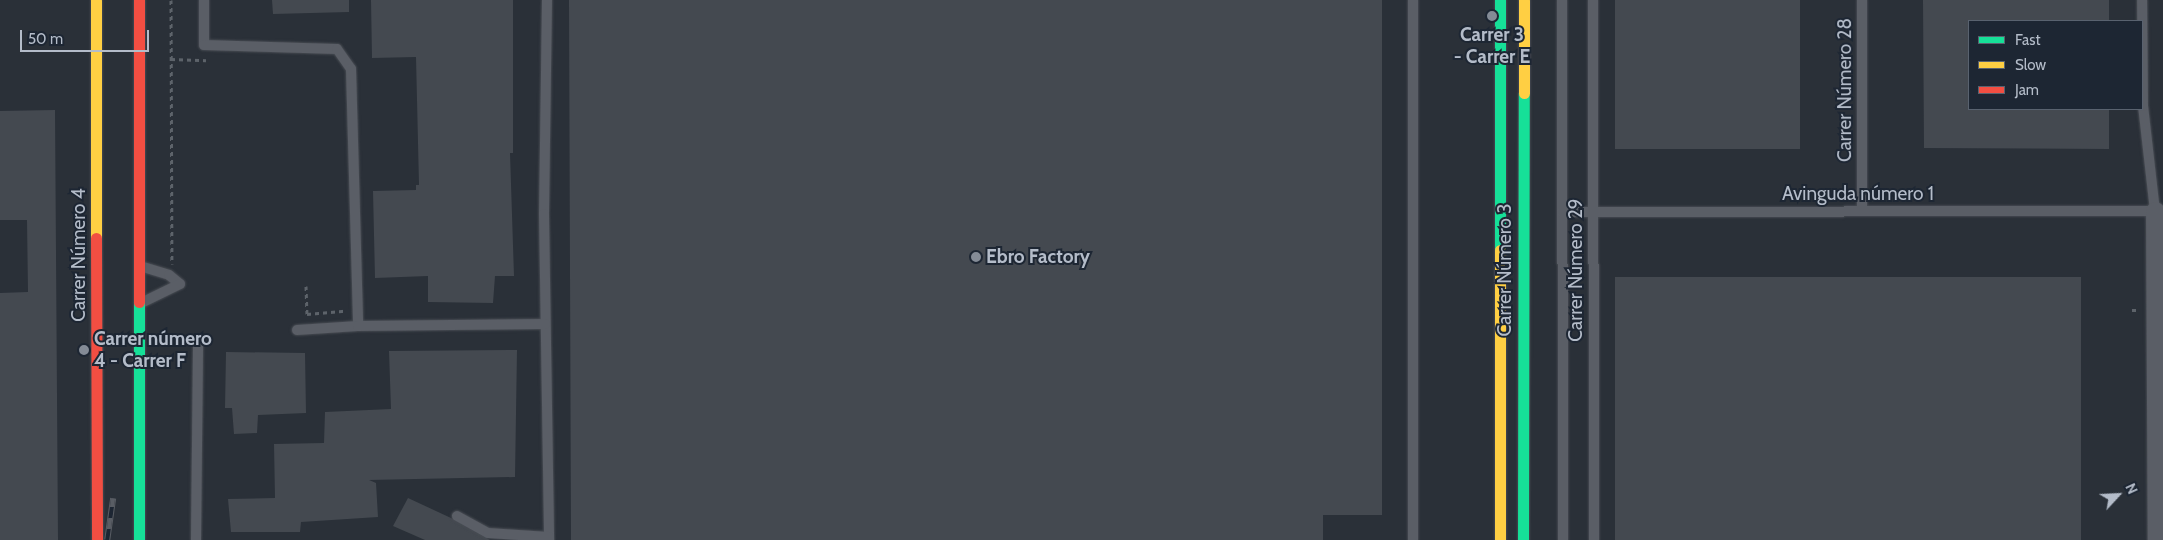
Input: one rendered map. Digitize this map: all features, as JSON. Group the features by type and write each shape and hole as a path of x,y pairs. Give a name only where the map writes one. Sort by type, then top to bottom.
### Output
{"street":[{"name":"Carrer Número 4","path":"96,0 97,540"},
{"path":"139,0 139,540"},
{"name":"Carrer Número 3","path":"1500,0 1500,540"},
{"name":"Carrer Número 3","path":"1523,538 1524,0"},
{"path":"2154,211 2159,532"}],"lane":[{"path":"204,0 204,45 337,48 351,69 358,326"},
{"path":"457,516 488,533 549,538 545,324 547,0"},
{"path":"1413,0 1413,540"},
{"name":"Carrer Número 29","path":"1562,0 1563,540"},
{"name":"Carrer Número 29","path":"1593,0 1594,540"},
{"name":"Carrer Número 28","path":"1862,0 1862,211"},
{"path":"2142,0 2142,20"},
{"path":"2143,106 2154,211"},
{"name":"Avinguda número 1","path":"1562,212 2154,211"},
{"path":"139,266 172,277 180,284 156,292 139,304"},
{"path":"297,330 358,326 545,324"},
{"path":"196,540 198,345"}],"path":[{"path":"171,0 172,277"},
{"path":"171,59 210,60"},
{"path":"306,286 307,314 346,311 346,301"}],"building":[{"path":"272,0 349,0 349,12 273,14"},
{"path":"371,0 513,0 513,153 510,153 514,276 495,276 493,303 428,302 428,276 375,278 373,191 416,190 416,185 419,185 416,57 372,58"},
{"name":"Ebro Factory","path":"569,0 1382,0 1382,515 1323,515 1323,540 571,540"},
{"path":"1615,0 1800,0 1800,149 1615,149"},
{"path":"1923,0 2109,0 2109,20 1968,20 1968,110 2109,110 2109,149 1924,148"},
{"path":"55,110 58,540 0,540 0,293 28,292 27,220 0,220 0,111"},
{"path":"1615,277 2081,277 2081,540 1615,540"},
{"path":"517,350 515,477 369,480 376,483 378,517 301,522 300,532 231,532 228,499 275,498 274,444 324,443 325,412 391,409 389,351"},
{"path":"226,352 305,353 306,413 258,415 257,433 234,434 232,408 225,408"},
{"path":"408,498 451,518 490,540 425,540 393,526"}],"railway":[{"path":"107,540 113,498"}],"traffic: fast":[{"path":"1500,0 1500,250"},
{"path":"1523,540 1524,93"},
{"path":"139,302 139,540"}],"traffic: slow":[{"path":"96,0 96,238"},
{"path":"1524,0 1524,93"},
{"path":"1500,250 1500,540"}],"traffic: jam":[{"path":"139,0 139,302"},
{"path":"96,238 97,540"}],"place":[{"name":"Carrer 3 - Carrer E","path":"1492,16"},
{"name":"Ebro Factory","path":"976,257"},
{"name":"Carrer número 4 - Carrer F","path":"84,350"}]}
